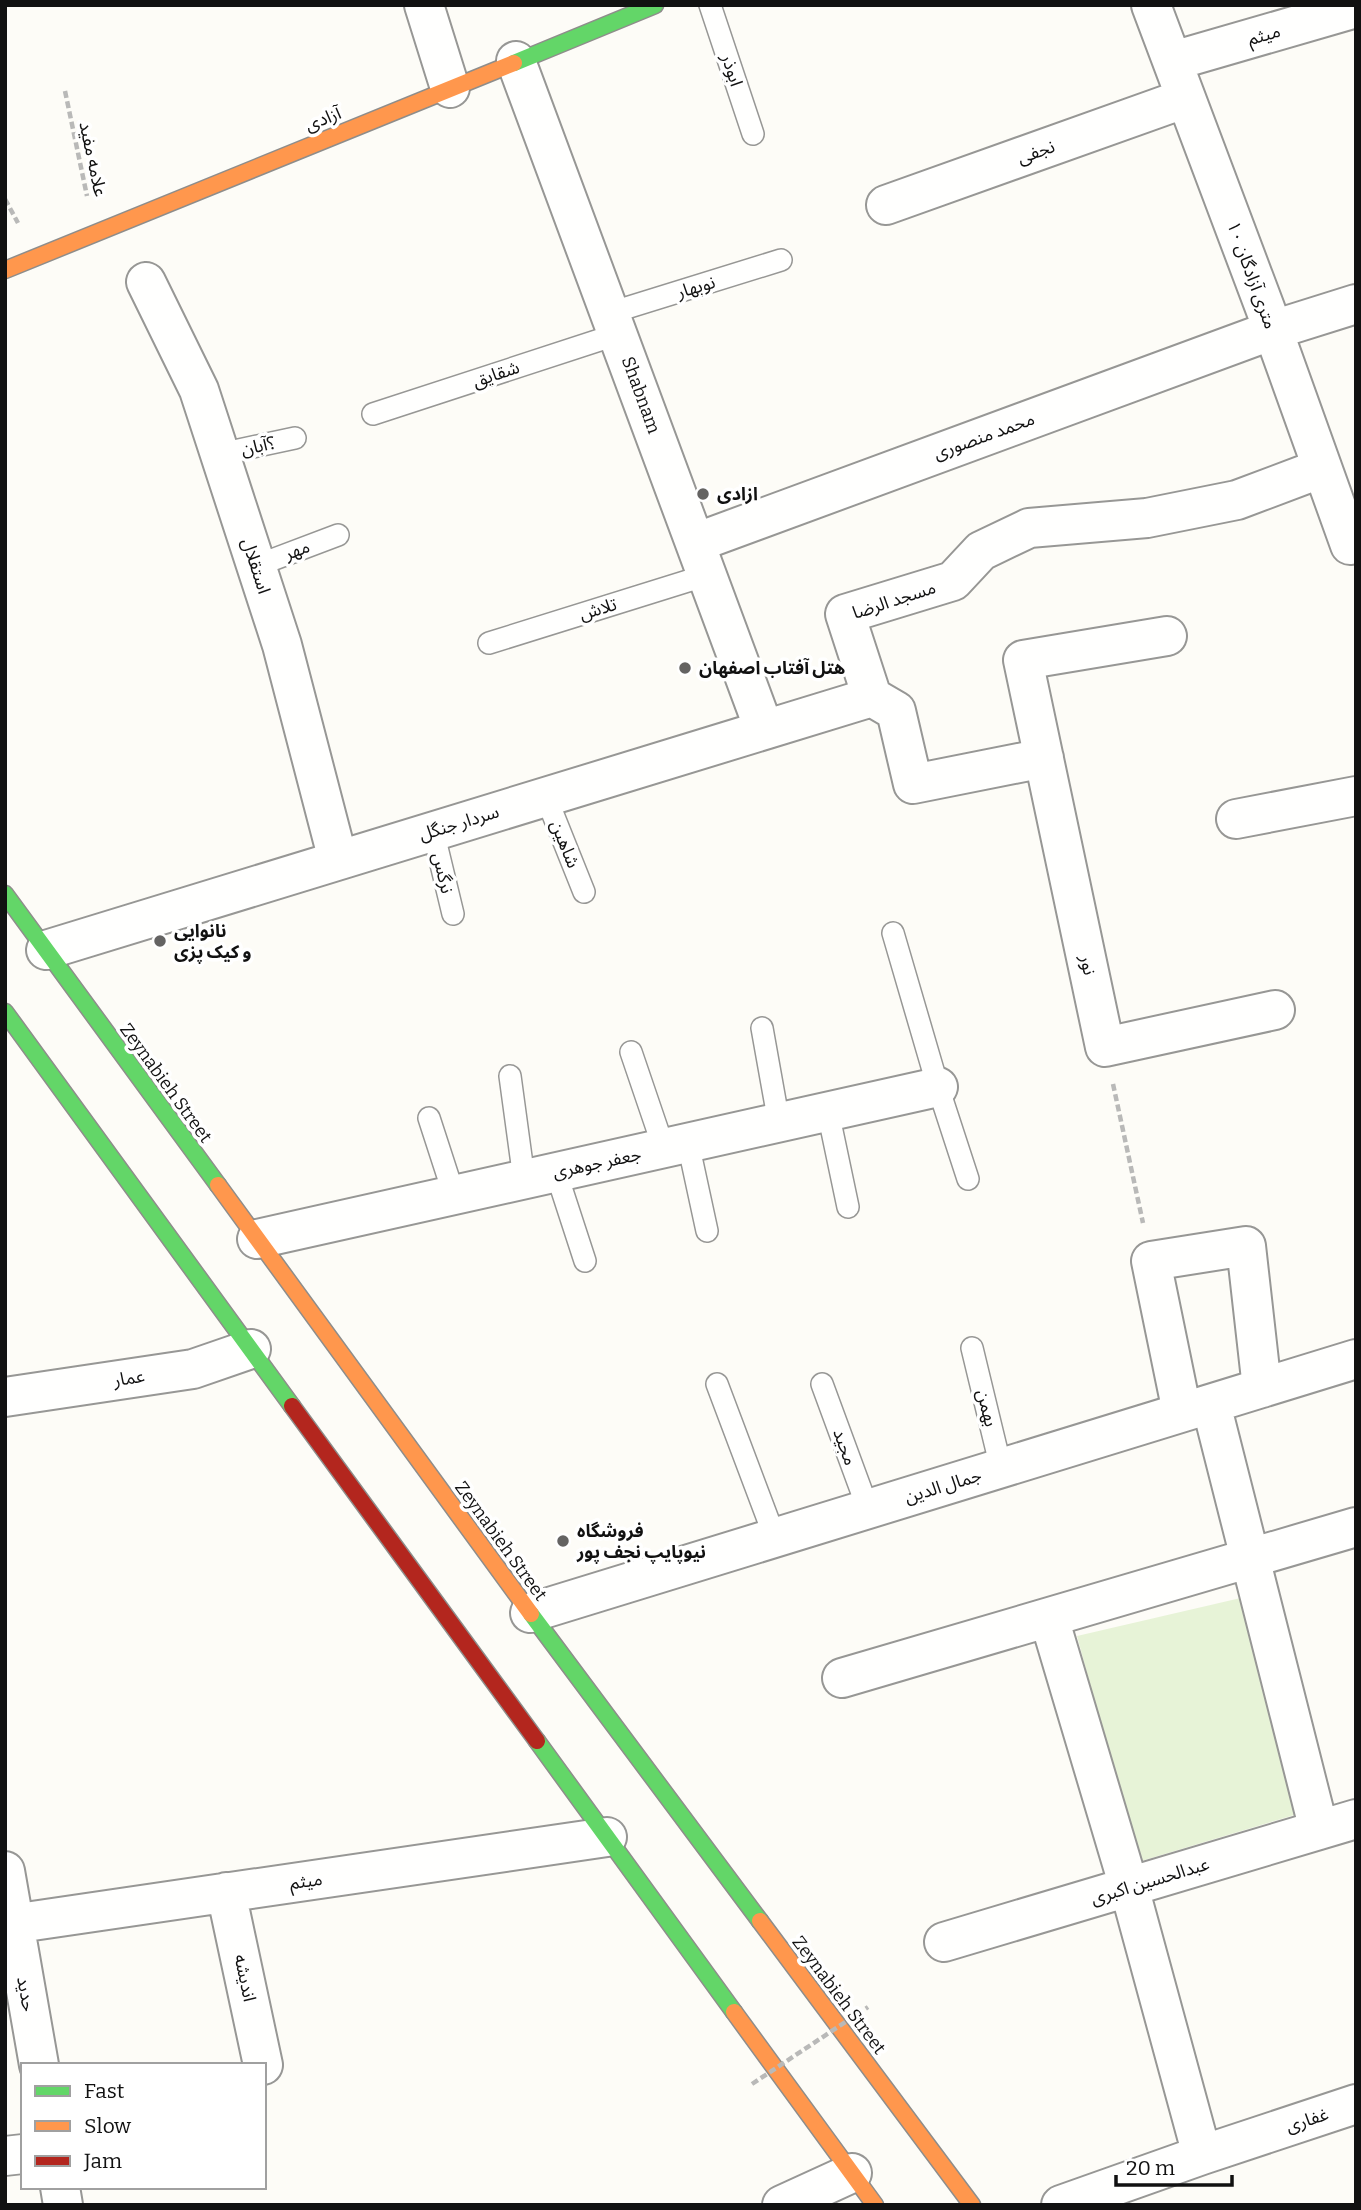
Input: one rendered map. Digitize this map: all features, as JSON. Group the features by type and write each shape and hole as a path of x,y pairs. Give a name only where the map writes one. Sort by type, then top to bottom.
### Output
{"main road":[{"name":"آزادی","path":"5,270 655,5"},
{"name":"Zeynabieh Street","path":"5,894 530,1614 972,2205"},
{"path":"5,1012 875,2205"}],"street":[{"path":"424,5 450,88"},
{"name":"۱۰ متری آزادگان","path":"1151,5 1353,545"},
{"name":"میثم","path":"1173,61 1356,8"},
{"name":"Shabnam","path":"516,61 764,729"},
{"name":"نجفی","path":"886,205 1186,98"},
{"name":"استقلال","path":"146,282 200,390 282,645 338,860"},
{"name":"محمد منصوری","path":"701,559 1273,330 1356,304"},
{"name":"مسجد الرضا","path":"872,697 845,614 953,581 981,551 1029,528 1147,518 1237,500 1322,468"},
{"name":"نور","path":"1105,1047 1023,660 1167,636"},
{"path":"872,697 896,711 913,785 1044,758"},
{"name":"سردار جنگل","path":"46,950 872,697"},
{"path":"1236,819 1356,796"},
{"path":"1105,1047 1275,1010"},
{"name":"جعفر جوهری","path":"257,1239 938,1087"},
{"path":"1262,1388 1246,1246 1151,1261 1197,1408 1250,1559 1319,1830"},
{"name":"عمار","path":"5,1397 194,1369 251,1349"},
{"name":"جمال الدین","path":"530,1614 1356,1359"},
{"path":"842,1678 1356,1527"},
{"path":"1049,1618 1129,1887 1202,2154"},
{"name":"عبدالحسین اکبری","path":"944,1942 1356,1819"},
{"name":"میثم","path":"10,1924 607,1837"},
{"name":"حدید","path":"5,1871 10,1924 39,2063"},
{"name":"اندیشه","path":"226,1892 262,2063"},
{"name":"غفاری","path":"1061,2205 1202,2154 1356,2104"},
{"path":"782,2205 852,2173"}],"lane":[{"name":"ابوذر","path":"710,5 753,134"},
{"name":"نوبهار","path":"614,323 781,260"},
{"name":"شقایق","path":"373,414 614,323"},
{"name":"؟آبان","path":"220,454 295,438"},
{"name":"مهر","path":"256,566 338,535"},
{"name":"تلاش","path":"489,643 701,559"},
{"name":"شاهین","path":"546,797 584,892"},
{"name":"نرگس","path":"433,831 453,914"},
{"path":"893,933 968,1179"},
{"path":"762,1028 779,1122"},
{"path":"631,1052 676,1146 708,1231"},
{"path":"510,1076 540,1176 585,1261"},
{"path":"828,1112 848,1207"},
{"path":"429,1118 454,1195"},
{"name":"بهمن","path":"972,1348 1002,1468"},
{"path":"717,1384 775,1538"},
{"name":"مجید","path":"822,1384 868,1509"}],"path":[{"name":"علامه مفید","path":"65,91 94,233"},
{"path":"1105,1047 1151,1261"},
{"path":"752,2084 868,2007"}],"green space":[{"path":"1245,1597 1301,1813 1138,1862 1077,1636"}],"traffic: fast":[{"path":"514,63 655,5"},
{"path":"5,894 218,1185"},
{"path":"5,1012 292,1406"},
{"path":"531,1614 760,1921"},
{"path":"537,1741 734,2012"}],"traffic: slow":[{"path":"5,270 514,63"},
{"path":"218,1185 531,1614"},
{"path":"760,1921 972,2205"},
{"path":"734,2012 875,2205"}],"traffic: jam":[{"path":"292,1406 537,1741"}],"place":[{"name":"ازادی","path":"703,494"},
{"name":"هتل آفتاب اصفهان","path":"685,668"},
{"name":"نانوایی و کیک پزی","path":"160,941"},
{"name":"فروشگاه نیوپایپ نجف پور","path":"563,1541"}]}
